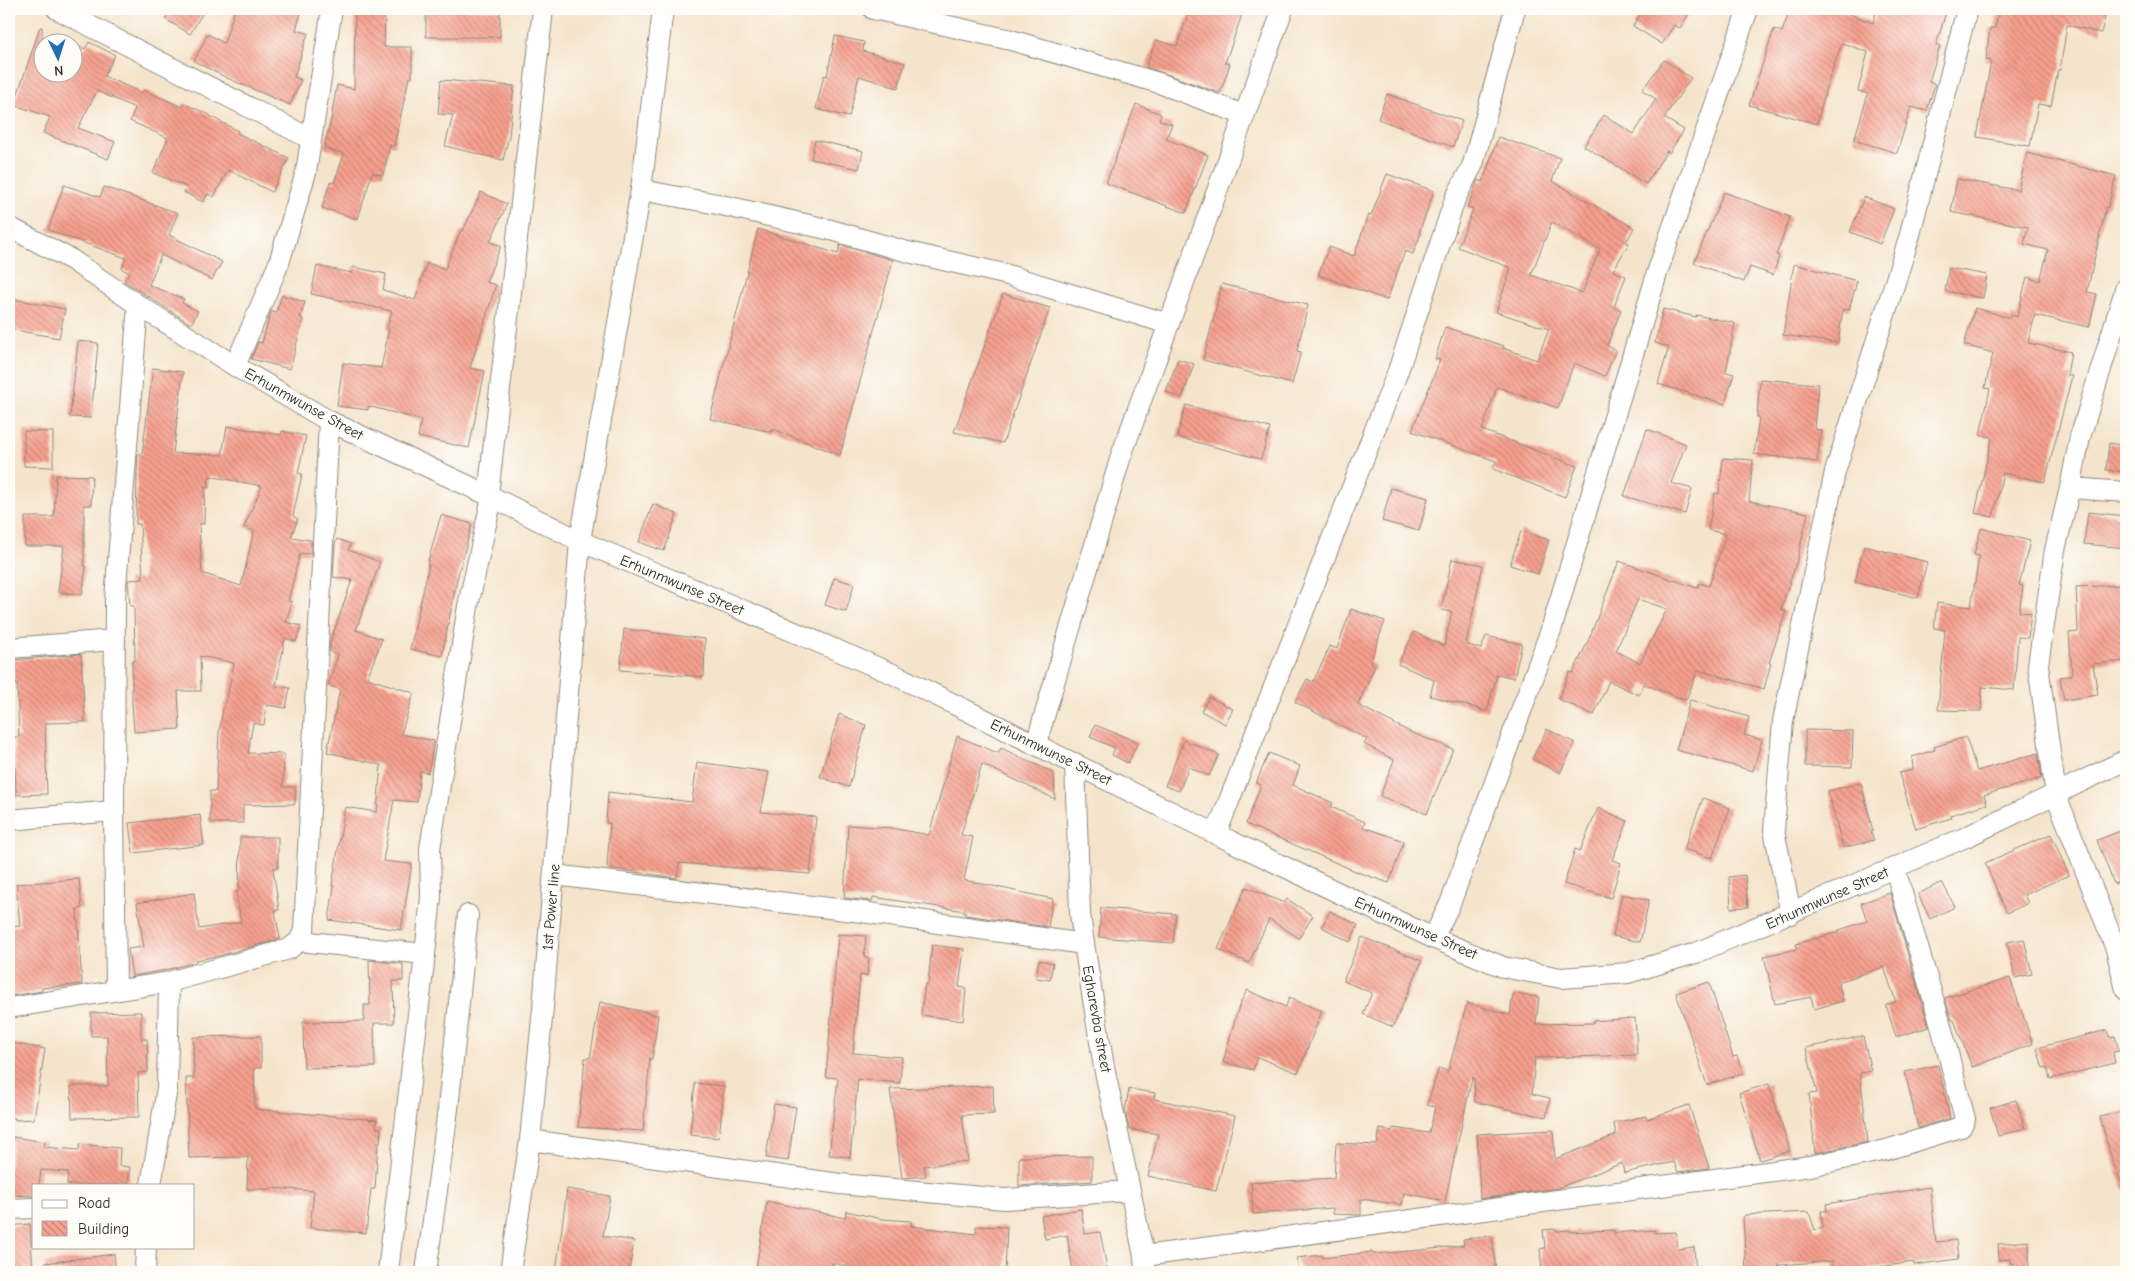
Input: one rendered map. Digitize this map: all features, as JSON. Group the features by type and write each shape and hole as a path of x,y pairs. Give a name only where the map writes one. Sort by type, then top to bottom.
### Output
{"street":[{"path":"57,9 311,139"},
{"path":"235,366 279,263 306,172 332,9"},
{"path":"388,1272 431,897 430,849 468,606 490,496 543,9"},
{"name":"1st Power line","path":"510,1272 530,1140 554,875 580,541 641,190 663,9"},
{"path":"873,9 1030,46 1159,83 1244,114"},
{"path":"1036,744 1121,456 1283,9"},
{"path":"1216,834 1398,371 1455,199 1473,164 1515,9"},
{"path":"1434,938 1450,904 1552,627 1658,270 1748,9"},
{"path":"1791,914 1774,830 1783,720 1836,472 1909,238 1967,9"},
{"path":"641,190 717,204 830,230 908,252 1004,274 1169,324"},
{"name":"Erhunmwunse Street","path":"9,227 72,260 138,305 235,366 329,421 490,496 580,541 893,674 1216,834 1434,938 1503,967 1561,978 1628,973 1696,954 1895,868 2056,795 2126,760"},
{"path":"2126,287 2080,437 2055,550 2038,665 2056,795 2116,949 2126,990"},
{"path":"116,989 114,811 115,599 138,305"},
{"path":"9,1008 116,989 169,982 289,949 299,941 304,930 329,421"},
{"path":"2070,488 2126,492"},
{"path":"9,648 115,640"},
{"name":"Egharevba street","path":"1075,763 1080,914 1084,944 1104,1066 1144,1264"},
{"path":"9,820 114,811"},
{"path":"1144,1264 1810,1166 1886,1150 1961,1127 1965,1120 1963,1111 1940,1022 1895,868"},
{"path":"554,875 862,912 1084,944"},
{"path":"426,1272 448,1109 468,915"},
{"path":"299,941 425,954"},
{"path":"151,1184 167,1088 169,982"},
{"path":"530,1140 840,1184 1004,1199 1130,1191"},
{"path":"9,1209 32,1208"},
{"path":"145,1272 146,1248"}],"building":[{"path":"171,9 205,9 190,34 165,19"},
{"path":"235,9 302,9 296,30 308,33 294,77 301,80 290,105 227,78 194,61 208,34 224,43"},
{"path":"355,9 385,9 384,47 412,47 412,78 409,78 394,146 390,145 383,175 372,173 358,219 322,208 330,182 334,183 344,154 324,148 333,112 337,85 354,89"},
{"path":"426,9 500,10 500,37 426,37"},
{"path":"1190,9 1244,9 1225,63 1230,64 1220,93 1146,67 1156,40 1177,46"},
{"path":"1643,9 1692,9 1680,28 1674,25 1662,44 1633,26"},
{"path":"1790,9 1836,9 1873,23 1877,9 1947,9 1936,45 1940,46 1929,82 1935,84 1927,111 1911,107 1897,153 1854,140 1868,94 1858,91 1868,52 1842,43 1824,93 1817,124 1749,105 1774,29 1782,32"},
{"path":"1999,9 2107,9 2101,33 2067,25 2060,70 2058,70 2051,106 2038,104 2030,146 1977,137 1991,61 1986,60 1990,28 1995,28"},
{"path":"835,36 864,42 863,51 905,63 898,88 859,76 849,117 816,109 824,75 827,76"},
{"path":"89,42 115,55 104,76 142,93 144,90 182,107 183,103 210,115 238,131 237,133 289,158 272,192 228,170 214,197 208,194 203,202 184,192 187,187 153,173 168,138 130,121 135,108 97,91 78,128 115,142 108,159 43,133 50,117 14,105 32,51 32,82 82,82 82,48 85,49"},
{"path":"1664,60 1691,78 1664,118 1684,130 1669,153 1667,151 1646,184 1584,146 1604,115 1634,134 1656,99 1642,90"},
{"path":"441,80 514,86 509,136 503,160 445,146 453,115 438,114"},
{"path":"1387,94 1462,121 1453,147 1378,119"},
{"path":"1136,104 1161,114 1159,120 1172,124 1166,139 1208,155 1186,213 1106,183"},
{"path":"1498,137 1560,158 1552,181 1634,228 1626,242 1629,243 1613,271 1626,276 1614,307 1621,310 1607,346 1616,350 1605,376 1574,363 1558,408 1497,387 1482,430 1577,466 1565,497 1493,469 1496,461 1412,431 1440,360 1435,359 1445,327 1504,346 1503,348 1537,360 1549,329 1496,312 1511,268 1458,247 1473,209 1467,207 1478,180 1483,182","holes":["1552,222 1600,249 1582,293 1531,275"]},
{"path":"815,140 863,151 859,169 811,159"},
{"path":"2027,153 2116,176 2108,207 2106,207 2087,292 2097,294 2089,327 2035,315 2028,343 2071,352 2067,375 2072,376 2045,482 2003,473 1993,517 1975,513 1992,437 1980,435 1990,389 1985,388 1993,353 1964,345 1975,308 2010,318 2011,315 2017,317 2027,277 2040,281 2048,250 2024,244 2028,227 1951,212 1957,179 2018,190"},
{"path":"1387,174 1434,191 1413,254 1405,251 1387,300 1318,275 1329,247 1354,256 1368,215 1371,216"},
{"path":"64,185 100,197 104,187 178,213 169,235 222,262 212,280 161,255 149,285 184,299 182,303 198,311 191,324 124,281 130,273 122,269 126,258 48,230"},
{"path":"481,192 507,204 490,242 501,246 486,282 496,285 470,368 485,371 469,448 418,437 421,420 368,406 368,410 337,406 343,363 381,368 389,329 387,328 392,311 311,294 317,266 352,273 353,267 386,274 383,290 415,300 427,263 445,269 461,230 463,231"},
{"path":"1724,192 1790,217 1776,255 1779,256 1773,275 1750,267 1744,282 1694,263"},
{"path":"1864,197 1894,209 1880,244 1850,232"},
{"path":"758,229 838,254 840,245 893,260 840,455 773,429 772,432 710,419"},
{"path":"1794,264 1857,281 1849,310 1843,309 1838,343 1783,335"},
{"path":"1949,268 1987,275 1983,298 1945,291"},
{"path":"1222,284 1308,305 1297,351 1301,352 1292,384 1203,360"},
{"path":"1003,294 1050,308 1003,443 954,432"},
{"path":"282,295 305,302 300,318 303,319 290,369 251,359 258,342 262,343 271,311 276,313"},
{"path":"9,298 65,309 59,338 9,329"},
{"path":"1663,309 1696,317 1696,315 1735,323 1726,372 1734,374 1725,404 1658,384 1669,347 1655,343"},
{"path":"78,341 98,343 91,418 70,417"},
{"path":"1178,359 1194,364 1182,398 1166,392"},
{"path":"153,368 183,372 173,453 222,455 227,426 281,435 282,431 306,436 298,473 302,474 293,516 298,519 291,537 311,540 311,554 300,553 288,601 292,602 286,622 301,626 296,642 285,638 276,686 290,688 286,708 267,705 264,725 253,723 248,753 284,754 283,787 295,787 295,804 243,805 243,823 210,823 210,791 216,791 219,733 234,663 200,656 201,691 178,691 180,729 134,732 132,661 135,661 134,606 130,606 128,580 143,579 140,524 136,524 138,454 142,454","holes":["209,476 262,486 244,527 254,531 241,586 202,573 199,524 204,524 205,487 208,488"]},
{"path":"1760,379 1818,384 1814,429 1821,430 1817,462 1754,454 1759,417 1757,417"},
{"path":"1186,405 1270,428 1261,459 1177,437"},
{"path":"1647,429 1686,444 1671,483 1692,489 1685,514 1624,496"},
{"path":"24,431 53,432 53,467 24,466"},
{"path":"2109,443 2126,446 2126,472 2106,470"},
{"path":"1723,458 1753,460 1749,501 1808,513 1797,560 1781,609 1786,611 1769,663 1771,663 1764,689 1698,670 1686,700 1644,684 1639,695 1609,681 1594,715 1558,699 1570,672 1573,673 1589,639 1619,561 1697,588 1699,583 1709,586 1726,534 1708,530 1715,493 1719,494","holes":["1638,599 1667,609 1640,663 1616,651"]},
{"path":"56,475 92,476 91,505 84,505 84,566 86,567 82,595 58,592 64,546 25,546 25,517 54,517"},
{"path":"1391,488 1428,498 1419,531 1382,521"},
{"path":"653,504 677,514 664,551 639,542"},
{"path":"2088,512 2126,516 2126,548 2084,544"},
{"path":"441,515 472,524 457,579 442,656 410,649 429,565 427,565"},
{"path":"1981,528 2030,541 2019,585 2023,586 2019,612 2031,613 2028,638 2018,637 2014,690 1982,687 1981,711 1938,710 1945,630 1934,628 1937,603 1971,607 1979,556 1974,555"},
{"path":"1521,531 1549,540 1538,574 1510,565"},
{"path":"337,539 351,544 348,550 380,562 356,630 382,639 367,678 414,693 401,734 434,741 428,773 420,771 417,802 394,800 383,861 412,864 401,930 329,920 334,886 332,886 345,807 377,812 381,765 327,752 340,689 328,686 338,655 330,652 330,643 352,580 333,577"},
{"path":"1864,546 1927,562 1918,598 1855,582"},
{"path":"1452,559 1483,565 1466,644 1481,649 1486,636 1522,644 1514,678 1497,674 1487,711 1430,696 1434,680 1398,664 1414,632 1444,646 1452,612 1441,610"},
{"path":"834,578 854,584 846,612 825,605"},
{"path":"2126,585 2126,661 2093,664 2098,695 2064,700 2060,677 2072,675 2069,633 2078,632 2076,587"},
{"path":"1351,609 1385,621 1370,663 1375,666 1358,705 1410,732 1453,749 1427,814 1380,796 1394,760 1364,744 1367,739 1295,702 1307,679 1313,682 1330,646 1337,649"},
{"path":"624,629 705,639 704,677 620,670"},
{"path":"81,654 85,722 45,723 47,794 16,795 14,737 19,737 17,684 14,684 13,660"},
{"path":"1209,697 1233,709 1225,724 1201,711"},
{"path":"1690,700 1749,717 1744,735 1762,740 1753,771 1676,750"},
{"path":"839,714 866,725 849,787 820,777"},
{"path":"1095,725 1138,742 1128,763 1112,755 1115,748 1090,737"},
{"path":"1547,729 1575,743 1560,773 1532,759"},
{"path":"1805,730 1853,731 1852,767 1805,766"},
{"path":"957,736 998,753 1001,748 1054,773 1055,799 982,764 961,835 973,837 964,880 1053,899 1048,927 965,915 965,911 873,897 872,901 844,898 848,825 891,828 929,835"},
{"path":"1966,737 1977,771 2038,753 2042,778 1984,795 1987,804 1950,815 1951,818 1916,829 1899,773 1913,770 1912,757 1935,750 1934,747"},
{"path":"1184,740 1219,755 1209,776 1189,767 1179,791 1165,786"},
{"path":"1269,753 1300,766 1293,785 1333,803 1331,807 1365,822 1363,827 1404,841 1389,883 1360,873 1246,824 1261,785 1256,783"},
{"path":"697,762 769,772 761,812 816,817 810,874 679,863 677,878 607,868 610,823 606,823 608,792 692,802"},
{"path":"1861,783 1874,840 1843,848 1828,791"},
{"path":"1703,798 1730,808 1712,858 1684,849"},
{"path":"1598,808 1628,821 1612,860 1621,863 1611,898 1564,884 1575,849 1580,851"},
{"path":"200,815 204,845 133,853 129,823"},
{"path":"2126,829 2126,879 2114,884 2097,840"},
{"path":"2051,834 2069,875 2024,895 2028,903 2007,913 1985,863"},
{"path":"240,837 278,837 278,868 273,868 279,910 275,911 280,939 196,960 196,962 166,970 132,976 128,949 144,947 137,903 194,893 199,929 241,922 236,892 239,891"},
{"path":"1745,875 1748,907 1731,908 1729,877"},
{"path":"79,879 82,909 77,909 82,984 42,988 42,991 12,996 9,927 20,926 16,884"},
{"path":"1942,882 1955,907 1930,919 1918,894"},
{"path":"1246,887 1284,903 1287,899 1313,916 1299,938 1269,919 1249,963 1218,949"},
{"path":"1890,893 1929,1027 1896,1037 1886,1005 1896,1002 1884,967 1838,982 1843,1001 1814,1009 1811,997 1775,1004 1764,956 1797,949 1796,944 1839,932 1839,930 1867,921 1861,903"},
{"path":"1622,894 1649,900 1640,942 1613,936"},
{"path":"1101,908 1176,914 1173,943 1099,937"},
{"path":"1330,911 1358,925 1350,942 1322,927"},
{"path":"838,934 866,936 864,956 869,958 867,976 860,975 853,1053 902,1057 900,1083 858,1079 850,1157 829,1155 838,1078 826,1077"},
{"path":"1362,937 1422,961 1393,1027 1363,1014 1372,993 1343,981"},
{"path":"2024,939 2032,974 2015,978 2007,942"},
{"path":"932,945 964,949 959,987 966,988 963,1021 921,1015 925,984 928,984"},
{"path":"369,960 403,964 403,981 393,981 394,1023 374,1023 375,1067 304,1068 303,1022 364,1021 364,1005 370,1005"},
{"path":"1039,960 1053,963 1050,980 1036,978"},
{"path":"2010,978 2033,1044 1972,1067 1945,998"},
{"path":"1709,982 1733,1057 1737,1056 1743,1073 1707,1085 1676,993"},
{"path":"1247,990 1286,1007 1289,998 1322,1011 1298,1073 1257,1057 1253,1070 1223,1062 1239,1006"},
{"path":"1513,994 1539,997 1536,1024 1594,1023 1593,1021 1635,1018 1637,1055 1535,1058 1532,1094 1550,1098 1546,1117 1475,1102 1474,1078 1472,1078 1445,1201 1404,1193 1402,1205 1361,1199 1361,1215 1333,1214 1333,1208 1253,1214 1251,1183 1334,1178 1336,1143 1377,1145 1380,1129 1392,1131 1393,1128 1429,1133 1435,1107 1427,1105 1439,1068 1448,1071 1467,1003 1510,1015"},
{"path":"600,1002 658,1015 652,1059 650,1058 643,1131 578,1127 585,1058 590,1058"},
{"path":"141,1012 141,1039 147,1039 148,1072 138,1073 139,1117 72,1118 71,1086 108,1086 107,1036 91,1036 91,1013"},
{"path":"2107,1030 2109,1037 2115,1036 2119,1051 2113,1052 2115,1063 2050,1079 2047,1067 2043,1068 2037,1048"},
{"path":"261,1036 261,1068 254,1068 255,1109 377,1120 376,1128 381,1128 380,1143 378,1143 375,1189 371,1189 366,1233 310,1228 314,1191 271,1188 247,1189 248,1157 189,1158 186,1078 194,1078 193,1037"},
{"path":"1863,1036 1871,1071 1860,1073 1868,1142 1815,1153 1809,1094 1817,1093 1806,1048"},
{"path":"11,1043 45,1049 34,1119 15,1120 15,1118 9,1117 9,1056"},
{"path":"1938,1065 1950,1118 1918,1128 1905,1072"},
{"path":"695,1083 724,1086 719,1138 690,1135"},
{"path":"1769,1084 1790,1151 1760,1160 1739,1093"},
{"path":"993,1086 994,1114 962,1115 968,1161 924,1166 926,1176 902,1178 890,1089"},
{"path":"1129,1089 1155,1093 1154,1099 1235,1116 1216,1191 1148,1176 1158,1134 1129,1129 1125,1111"},
{"path":"2016,1100 2025,1128 1998,1136 1990,1108"},
{"path":"774,1104 796,1107 788,1161 766,1158"},
{"path":"1689,1105 1709,1168 1678,1172 1674,1162 1624,1173 1622,1163 1558,1188 1480,1199 1477,1134 1553,1130 1555,1159 1616,1135 1614,1123 1646,1116 1647,1119"},
{"path":"2126,1110 2126,1194 2112,1160 2100,1117"},
{"path":"13,1137 45,1142 44,1147 79,1150 80,1144 120,1148 119,1166 130,1167 128,1184 67,1184 68,1172 41,1170 39,1184 32,1184 32,1196 9,1195 9,1169"},
{"path":"1092,1156 1092,1181 1019,1186 1019,1157"},
{"path":"1930,1187 1936,1242 1956,1240 1958,1259 1914,1265 1913,1262 1846,1272 1834,1272 1833,1261 1779,1265 1779,1272 1746,1272 1743,1217 1745,1215 1809,1212 1815,1230 1823,1228 1821,1211 1827,1211 1826,1204"},
{"path":"567,1189 610,1196 603,1236 634,1241 629,1272 556,1272"},
{"path":"767,1201 845,1218 846,1211 882,1219 911,1221 911,1226 976,1234 976,1226 1007,1227 1005,1272 946,1272 908,1267 908,1272 874,1272 832,1263 830,1272 774,1272 756,1269"},
{"path":"1081,1209 1085,1234 1100,1232 1107,1268 1073,1272 1067,1235 1045,1239 1041,1216"},
{"path":"30,1224 33,1272 9,1272 9,1226"},
{"path":"1556,1229 1557,1231 1570,1230 1570,1232 1614,1230 1614,1233 1655,1230 1655,1233 1676,1232 1678,1249 1694,1247 1696,1272 1542,1272 1540,1249 1545,1248 1543,1230"},
{"path":"1492,1236 1496,1272 1299,1272 1297,1258 1322,1255 1322,1258 1372,1252 1373,1254 1423,1250 1464,1245 1463,1239"},
{"path":"2029,1241 2029,1272 2015,1272 2014,1263 2010,1263 2010,1259 1999,1260 1998,1244"},
{"path":"114,1254 116,1272 45,1272 45,1263"}]}
